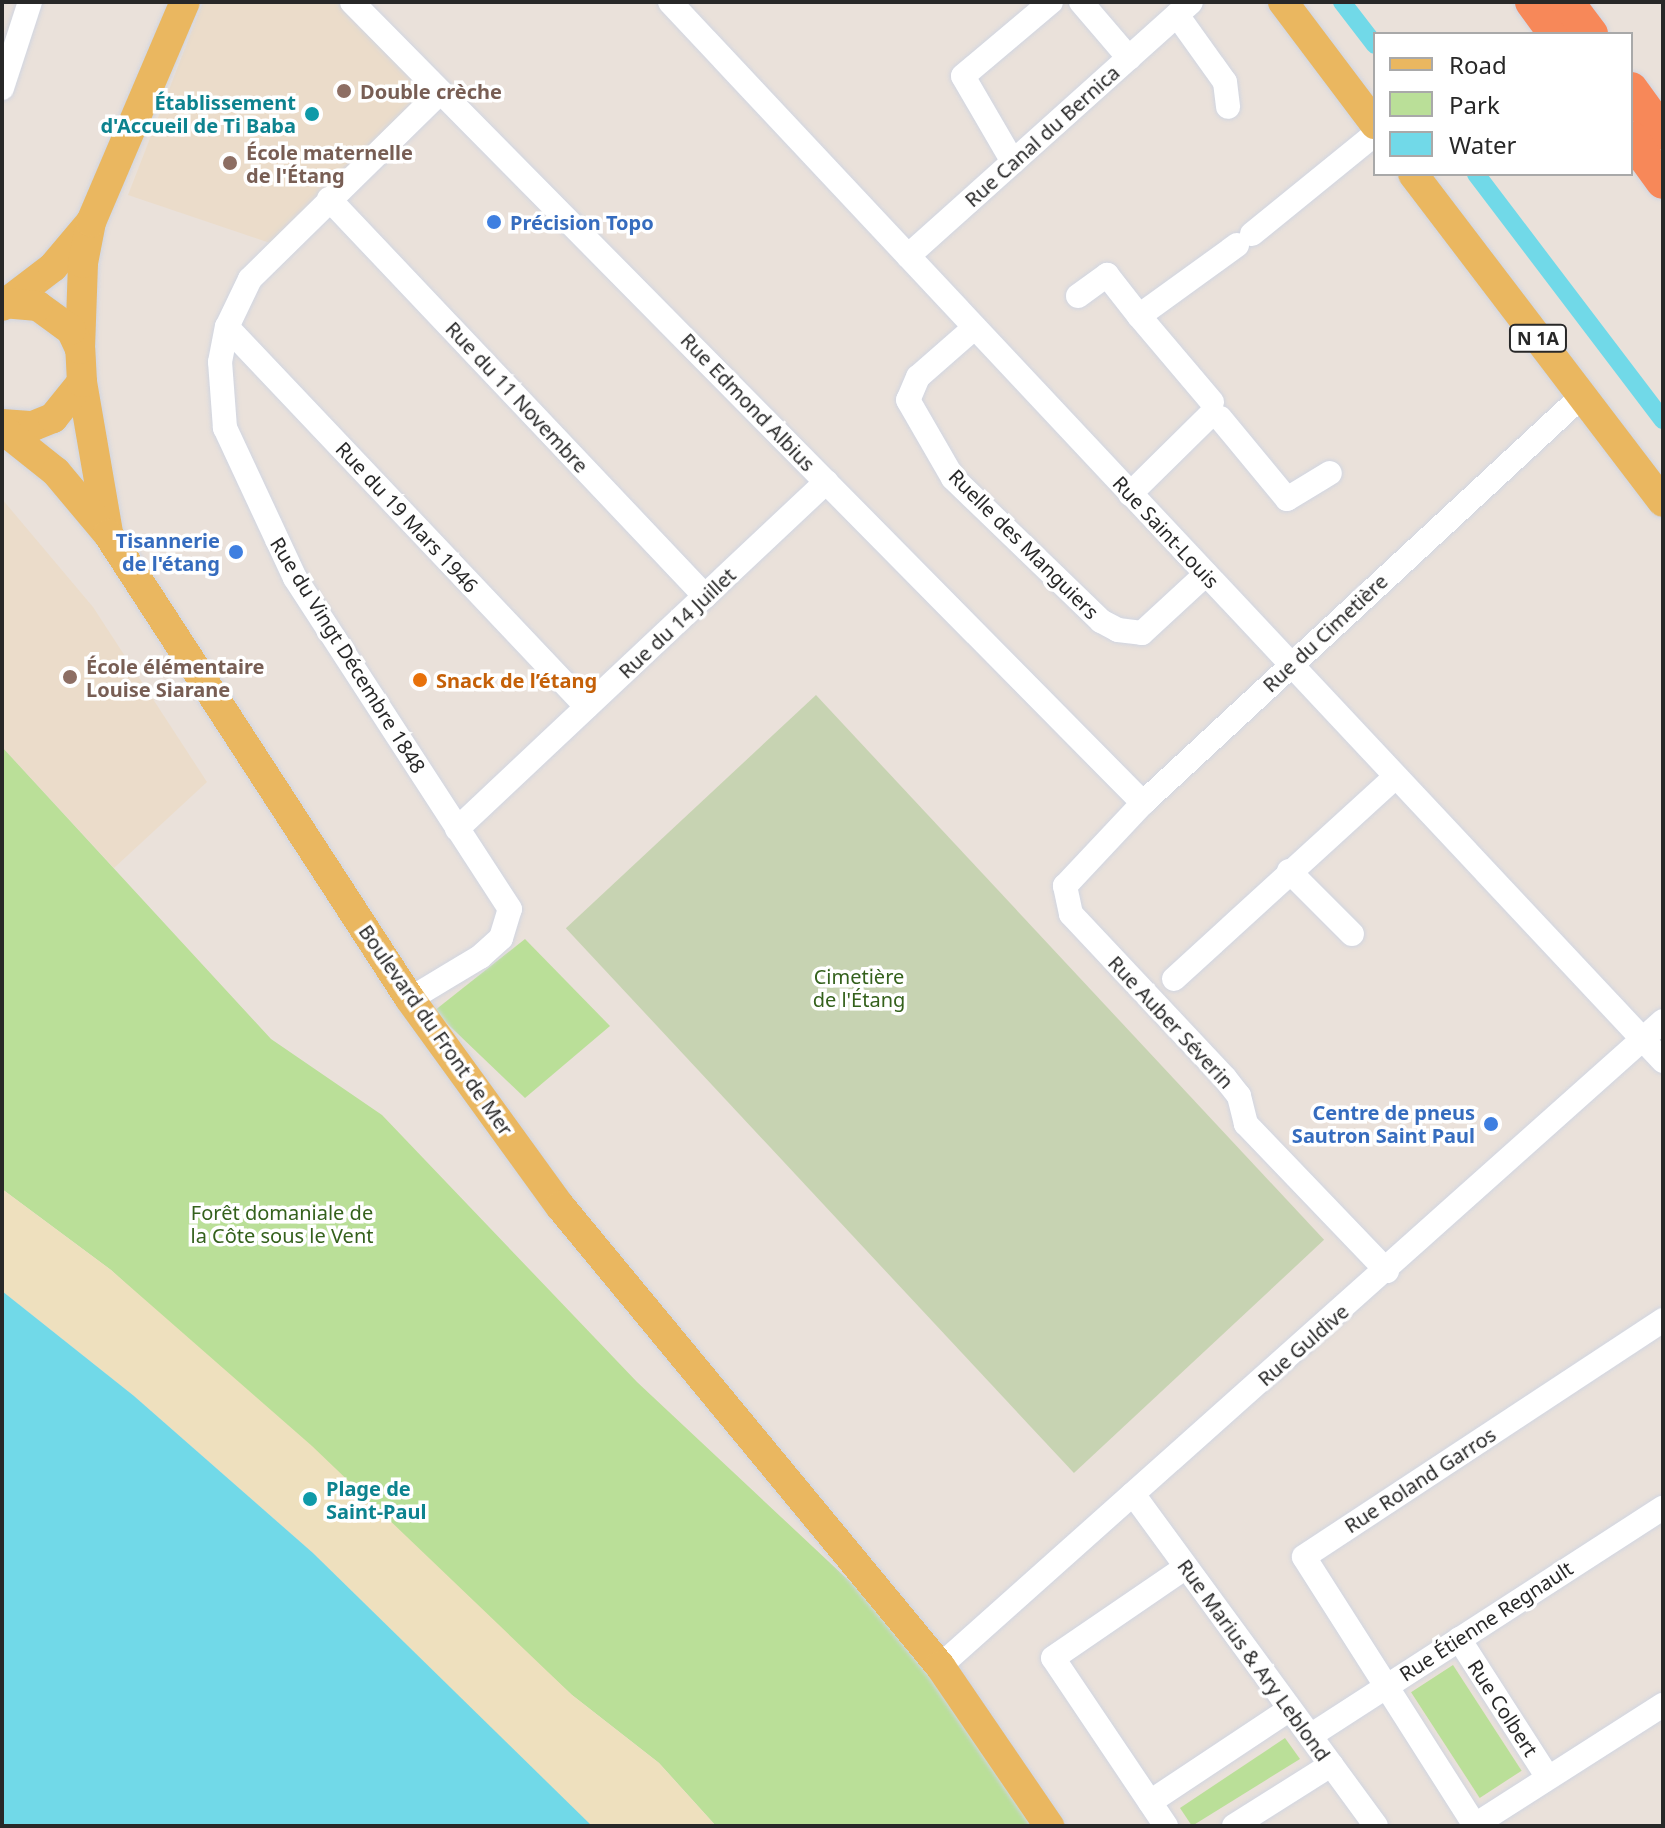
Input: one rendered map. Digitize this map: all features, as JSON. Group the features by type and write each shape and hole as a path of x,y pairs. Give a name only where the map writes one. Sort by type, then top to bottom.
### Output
{"highway":[{"path":"1532,2 1554,32"},
{"path":"1567,2 1590,32"},
{"path":"1633,92 1663,133"},
{"path":"1633,141 1663,182"}],"main road":[{"path":"4,305 53,267 91,222 185,2"},
{"path":"1283,2 1373,121"},
{"name":"N 1A","path":"1415,176 1663,502"},
{"name":"Boulevard du Front de Mer","path":"91,222 83,263 80,349 82,382 108,534"},
{"path":"4,305 38,306 57,315 80,349"},
{"path":"2,426 33,426 53,418 82,382"},
{"name":"Boulevard du Front de Mer","path":"2,426 56,472 108,534 410,999 560,1206 940,1666 1049,1826"}],"street":[{"path":"2,88 8,33 30,2"},
{"name":"Rue Edmond Albius","path":"352,2 1143,803"},
{"path":"1013,162 963,76 1051,2"},
{"path":"1081,2 1129,58"},
{"name":"Rue Saint-Louis","path":"678,5 974,328 1663,1061"},
{"name":"Rue Canal du Bernica","path":"908,256 1184,9 1225,82 1228,107"},
{"name":"Rue du Vingt Décembre 1848","path":"410,999 480,957 501,938 510,909 295,578 249,488 225,428 220,362 227,327 250,279 440,92"},
{"path":"1139,316 1244,240 1373,136"},
{"name":"Rue du 11 Novembre","path":"329,199 705,596"},
{"path":"1078,296 1107,275 1287,499 1330,473"},
{"name":"Rue du 19 Mars 1946","path":"227,327 587,707"},
{"name":"Ruelle des Manguiers","path":"974,328 918,377 908,400 953,478 1101,621 1118,630 1142,633 1206,574"},
{"name":"Rue du Cimetière","path":"1072,874 1291,663 1582,396"},
{"path":"1130,494 1214,411"},
{"name":"Rue du 14 Juillet","path":"457,829 826,482"},
{"name":"Rue Auber Séverin","path":"1174,979 1395,777"},
{"path":"1289,871 1352,934"},
{"name":"Rue Auber Séverin","path":"1072,874 1065,886 1071,914 1225,1078 1239,1096 1246,1124 1387,1271"},
{"name":"Rue Guldive","path":"940,1666 1387,1271 1663,1021"},
{"name":"Rue Roland Garros","path":"1385,1686 1304,1557 1663,1320"},
{"name":"Rue Marius & Ary Leblond","path":"1133,1494 1376,1826"},
{"name":"Rue Étienne Regnault","path":"1310,1736 1663,1508"},
{"path":"1166,1826 1053,1658 1186,1567"},
{"name":"Rue Colbert","path":"1459,1639 1547,1776"},
{"path":"1385,1686 1475,1825"},
{"name":"Rue Colbert","path":"1475,1825 1547,1776 1663,1705"},
{"path":"1150,1802 1290,1709"},
{"path":"1234,1826 1331,1765"}],"shaded area":[{"path":"203,2 342,2 427,90 270,243 128,195"},
{"name":"École élémentaire Louise Siarane","path":"2,499 93,607 207,782 114,868 2,747"}],"green space":[{"name":"Cimetière de l'Étang","path":"816,695 1324,1240 1074,1473 566,928"},
{"name":"Forêt domaniale de la Côte sous le Vent","path":"2,747 271,1039 382,1115 637,1382 940,1666 1049,1826 716,1826 659,1763 572,1695 111,1270 2,1189"},
{"path":"525,939 610,1026 525,1098 434,1011"},
{"path":"1453,1665 1522,1771 1480,1798 1411,1692"},
{"path":"1285,1738 1300,1759 1192,1826 1180,1808"}],"sand":[{"name":"Plage de Saint-Paul","path":"2,1189 111,1270 312,1446 572,1695 659,1763 716,1826 591,1826 313,1553 134,1396 2,1291"}],"water":[{"path":"2,1291 134,1396 313,1553 592,1826 2,1826"}],"waterway":[{"path":"1342,2 1373,42"},
{"path":"1478,176 1663,420"}],"place":[{"name":"Double crèche","path":"344,91"},
{"name":"Établissement d'Accueil de Ti Baba","path":"312,114"},
{"name":"École maternelle de l'Étang","path":"230,163"},
{"name":"Précision Topo","path":"494,222"},
{"name":"Tisannerie de l'étang","path":"236,552"},
{"name":"École élémentaire Louise Siarane","path":"70,677"},
{"name":"Snack de l’étang","path":"420,680"},
{"name":"Centre de pneus Sautron Saint Paul","path":"1491,1124"},
{"name":"Plage de Saint-Paul","path":"310,1499"}]}
